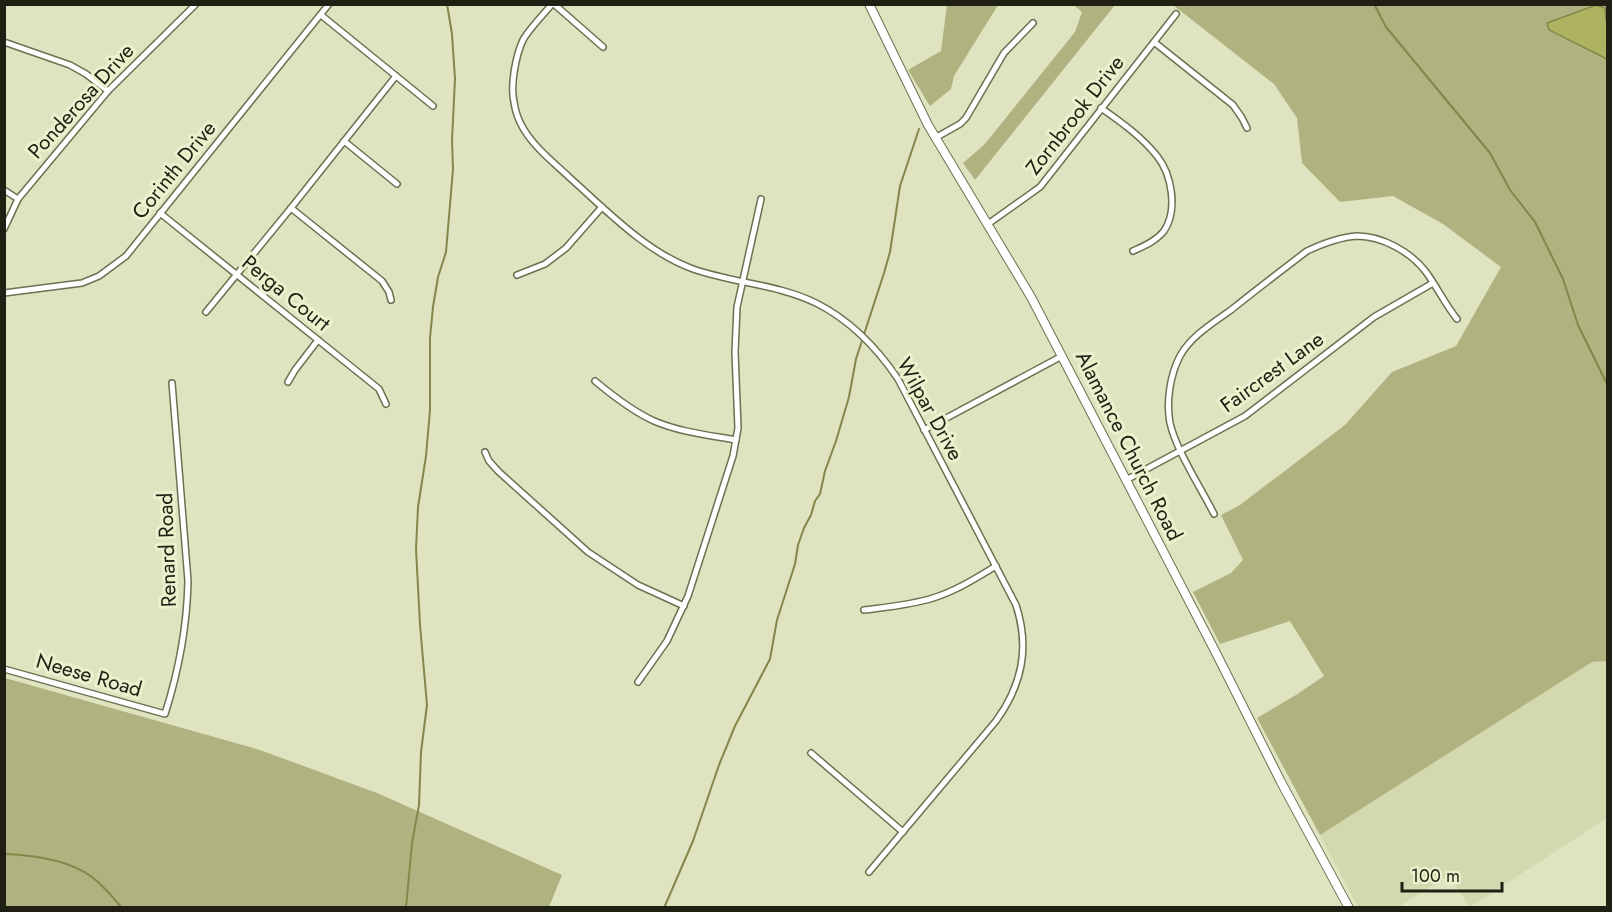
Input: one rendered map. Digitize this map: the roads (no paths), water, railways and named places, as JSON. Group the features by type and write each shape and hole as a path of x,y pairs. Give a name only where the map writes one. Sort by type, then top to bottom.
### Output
{"main road":[{"name":"Alamance Church Road","path":"869,4 935,138 1031,297 1281,782 1349,908"}],"street":[{"name":"Ponderosa Drive","path":"4,230 18,198 108,91 196,4"},
{"name":"Corinth Drive","path":"4,293 82,283 99,276 126,256 329,4"},
{"path":"553,4 603,47"},
{"name":"Wilpar Drive","path":"553,4 524,40 513,74 513,102 522,127 538,148 602,207 649,245 670,258 693,269 807,299 832,312 854,328 891,368 1016,606 1023,627 1023,654 1016,686 1009,702 996,721 869,872"},
{"name":"Zornbrook Drive","path":"988,224 1040,187 1176,14"},
{"path":"321,15 433,106"},
{"path":"935,138 966,118 1004,53 1033,22"},
{"path":"4,42 70,65 108,91"},
{"path":"1154,42 1233,105 1247,128"},
{"path":"206,312 396,75"},
{"path":"1101,108 1135,134 1158,156 1165,169 1169,185 1172,202 1170,219 1163,232 1151,243 1133,251"},
{"path":"344,141 397,184"},
{"path":"4,190 18,198"},
{"path":"638,682 667,641 684,606 733,456 738,428 735,329 737,307 761,199"},
{"path":"517,275 545,264 566,248 602,207"},
{"path":"291,208 382,281 391,300"},
{"name":"Perga Court","path":"160,213 379,389 386,404"},
{"path":"1214,514 1180,450 1170,423 1170,384 1180,356 1203,331 1307,251 1322,244 1356,236 1375,239 1398,248 1412,258 1424,270 1457,319"},
{"name":"Faircrest Lane","path":"1126,480 1245,416 1374,317 1433,283"},
{"path":"288,382 295,369 318,340"},
{"path":"924,430 1062,356"},
{"path":"595,381 635,411 652,420 684,431 736,440"},
{"name":"Renard Road","path":"165,714 181,653 188,581 172,383"},
{"path":"485,452 498,472 588,552 638,585 684,606"},
{"path":"864,610 933,598 958,588 996,566"},
{"name":"Neese Road","path":"4,669 165,714"},
{"path":"811,753 903,832"}],"waterway":[{"path":"406,908 412,843 419,805 421,752 427,705 416,549 418,507 430,410 430,338 433,307 438,277 446,252 453,169 455,79 447,4"},
{"path":"1374,4 1386,27 1490,153 1510,190 1535,222 1563,279 1578,325 1608,386"},
{"path":"664,908 693,841 735,726 770,659 777,620 795,564 798,545 815,501 820,494 849,397 856,359 890,252 900,186 919,129"},
{"path":"4,854 38,857 83,871 108,892 122,908"}]}
